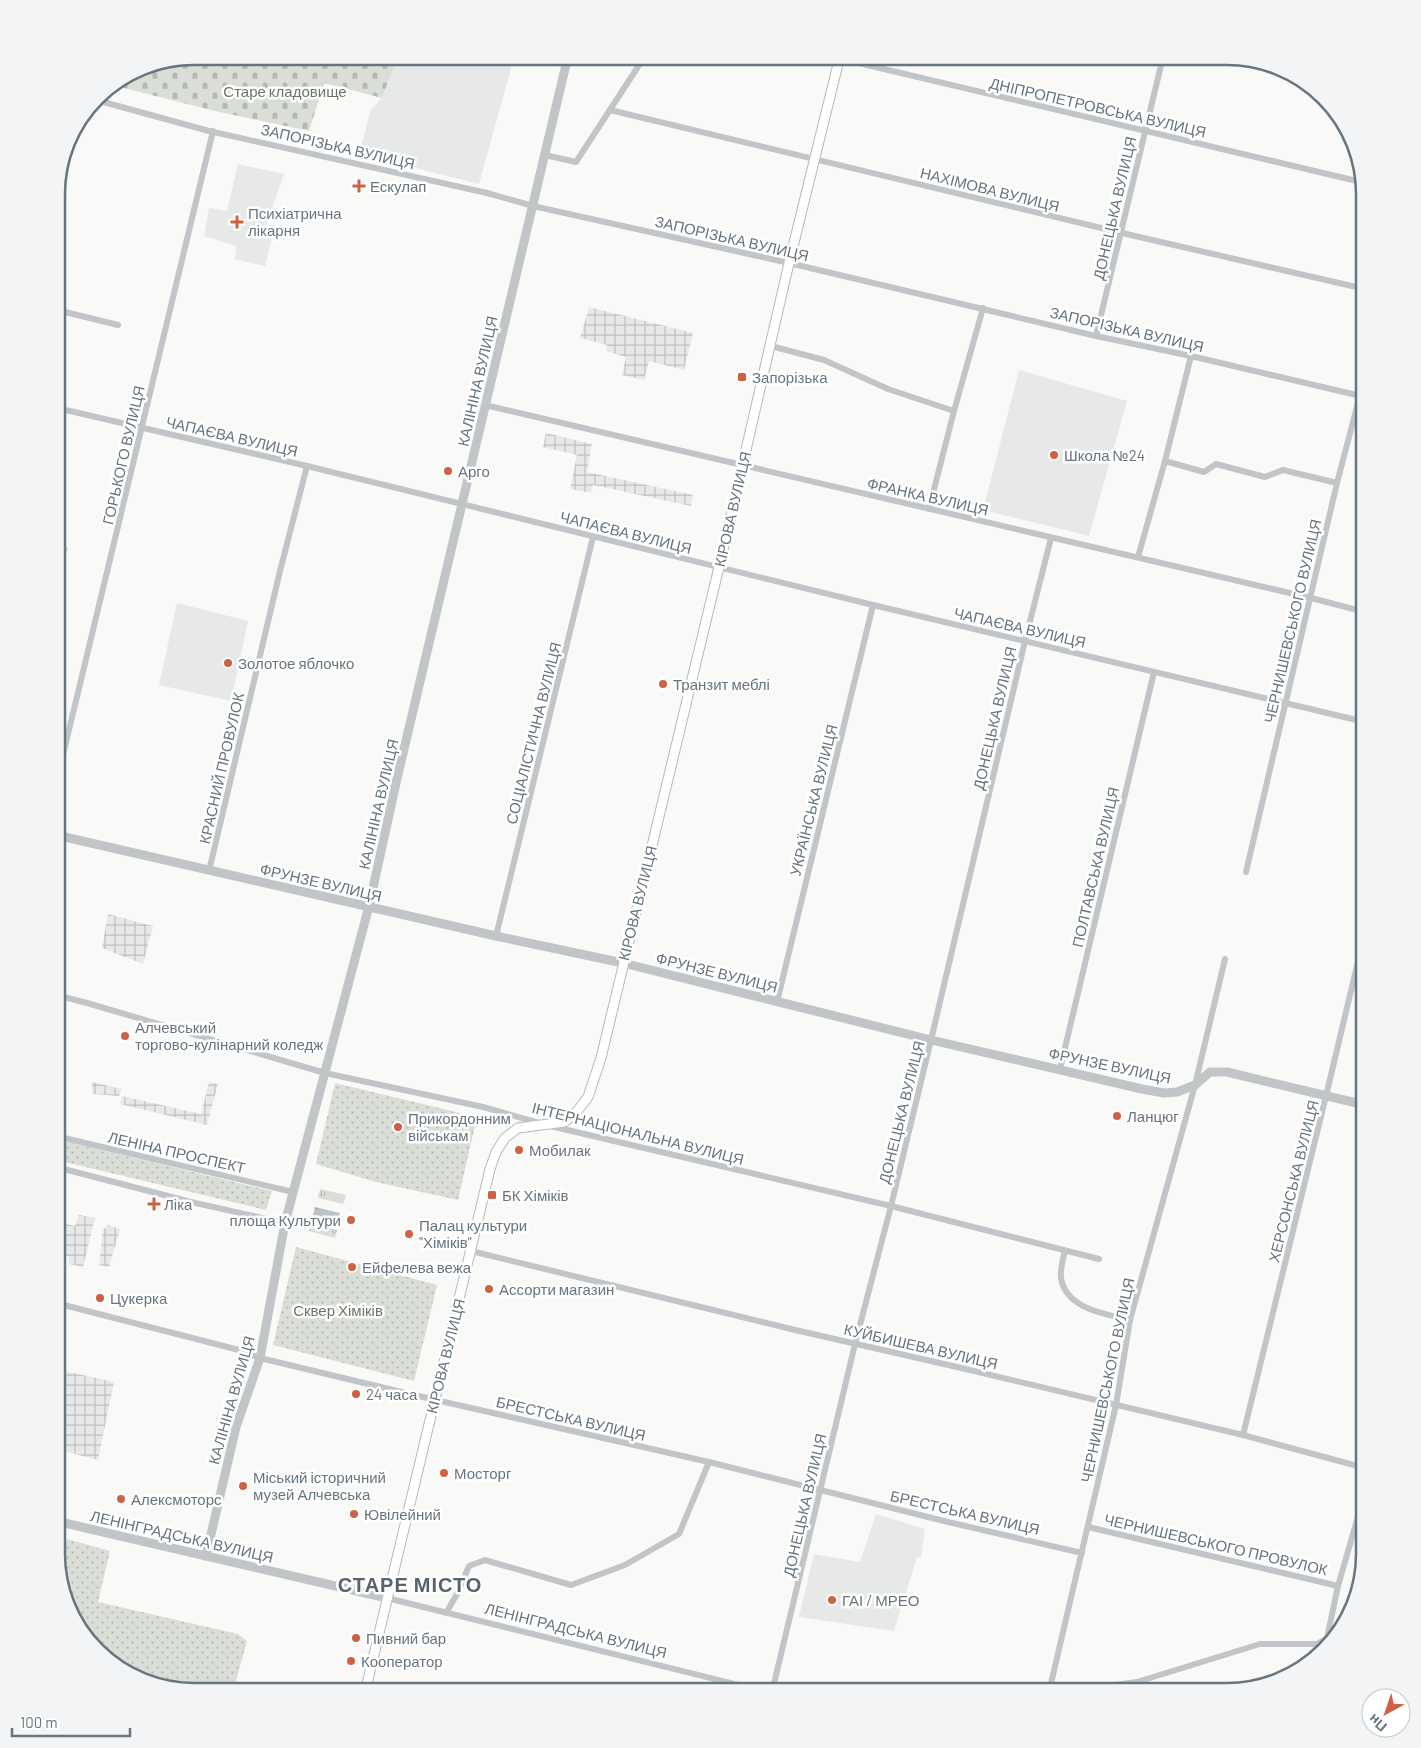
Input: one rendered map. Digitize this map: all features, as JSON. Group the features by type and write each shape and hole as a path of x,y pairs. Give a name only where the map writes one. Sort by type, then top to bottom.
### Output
{"main road":[{"name":"КІРОВА ВУЛИЦЯ","path":"367,1683 490,1169 496,1152 505,1138 518,1128 564,1122 575,1114 588,1097 601,1058 743,466 789,263 838,65"}],"street":[{"name":"КАЛІНІНА ВУЛИЦЯ","path":"206,1556 236,1427 260,1358 292,1192 369,906 396,783 566,65"},
{"path":"546,155 576,162 639,65"},
{"name":"ДНІПРОПЕТРОВСЬКА ВУЛИЦЯ","path":"869,65 1355,181"},
{"name":"ДОНЕЦЬКА ВУЛИЦЯ","path":"1096,336 1122,234 1161,65"},
{"name":"ЗАПОРІЗЬКА ВУЛИЦЯ","path":"104,102 213,131 487,193 533,206 789,263 1096,336 1356,395"},
{"name":"НАХІМОВА ВУЛИЦЯ","path":"610,110 1122,234 1356,287"},
{"name":"ГОРЬКОГО ВУЛИЦЯ","path":"65,747 213,131"},
{"path":"929,509 982,308"},
{"path":"65,312 118,325"},
{"path":"771,346 824,360 888,389 954,411"},
{"path":"1138,557 1165,461 1191,356"},
{"name":"ФРАНКА ВУЛИЦЯ","path":"485,405 1356,610"},
{"name":"ЧАПАЄВА ВУЛИЦЯ","path":"65,410 307,466 462,506 1356,720"},
{"name":"ЧЕРНИШЕВСЬКОГО ВУЛИЦЯ","path":"1246,872 1337,483 1356,417"},
{"path":"1165,461 1204,472 1216,464 1265,477 1283,470 1337,483"},
{"name":"КРАСНИЙ ПРОВУЛОК","path":"209,871 307,466"},
{"name":"СОЦІАЛІСТИЧНА ВУЛИЦЯ","path":"496,936 593,537"},
{"name":"ДОНЕЦЬКА ВУЛИЦЯ","path":"774,1683 1051,538"},
{"name":"УКРАЇНСЬКА ВУЛИЦЯ","path":"778,1002 873,605"},
{"name":"ПОЛТАВСЬКА ВУЛИЦЯ","path":"1060,1069 1154,672"},
{"name":"ФРУНЗЕ ВУЛИЦЯ","path":"65,837 496,936 623,963 931,1040 1164,1093 1177,1092 1195,1085 1210,1072 1227,1072 1356,1103"},
{"name":"ЧЕРНИШЕВСЬКОГО ВУЛИЦЯ","path":"1051,1683 1116,1406 1130,1320 1195,1085 1225,959"},
{"name":"ХЕРСОНСЬКА ВУЛИЦЯ","path":"1243,1435 1356,970"},
{"name":"ІНТЕРНАЦІОНАЛЬНА ВУЛИЦЯ","path":"65,997 325,1073 483,1107 546,1125 891,1206 1099,1259"},
{"name":"ЛЕНІНА ПРОСПЕКТ","path":"65,1138 292,1192"},
{"path":"65,1169 191,1202 285,1223"},
{"name":"КУЙБИШЕВА ВУЛИЦЯ","path":"471,1251 1243,1435 1356,1466"},
{"path":"1065,1251 1061,1277 1064,1287 1071,1297 1094,1311 1130,1320"},
{"name":"БРЕСТСЬКА ВУЛИЦЯ","path":"65,1305 239,1350 260,1358 434,1400 709,1462 821,1491 1082,1552"},
{"path":"446,1612 457,1594 469,1566 485,1560 571,1585 633,1560 679,1534 709,1462"},
{"name":"ЛЕНІНГРАДСЬКА ВУЛИЦЯ","path":"65,1523 446,1612 731,1683"},
{"path":"1331,1630 1338,1586 1356,1523"},
{"name":"ЧЕРНИШЕВСЬКОГО ПРОВУЛОК","path":"1088,1527 1338,1586"},
{"path":"1130,1683 1260,1644 1317,1644 1321,1642"}],"shaded area":[{"path":"395,65 512,65 479,184 359,154 371,109 382,98"},
{"name":"Психіатрична лікарня","path":"238,164 284,174 264,231 273,234 265,266 235,259 236,246 204,236 209,208 227,211"},
{"path":"589,307 693,333 684,370 649,361 644,380 622,375 626,357 606,351 607,345 580,338"},
{"name":"Школа №24","path":"1019,370 1127,401 1089,536 983,510"},
{"path":"546,433 592,444 587,472 693,495 691,506 593,485 591,493 570,489 577,455 543,447"},
{"path":"177,603 248,621 231,701 159,685"},
{"path":"108,914 153,926 143,964 102,948"},
{"path":"92,1082 122,1089 119,1096 92,1094"},
{"path":"209,1082 218,1084 207,1125 120,1104 122,1096 201,1114"},
{"path":"79,1215 95,1218 83,1267 69,1264 69,1257 65,1256 66,1224 75,1226"},
{"path":"108,1225 120,1229 109,1267 99,1265 103,1230"},
{"path":"65,1371 114,1382 98,1460 65,1451"},
{"path":"876,1514 925,1529 921,1557 917,1557 894,1631 799,1617 814,1554 860,1562"}],"green space":[{"name":"Старе кладовище","path":"186,65 395,65 382,98 324,83 309,131 215,111 121,87 137,78 153,72 169,67"},
{"path":"335,1083 477,1117 458,1200 376,1182 316,1164"},
{"path":"65,1141 272,1191 266,1210 65,1162"},
{"path":"320,1189 346,1195 343,1204 318,1198"},
{"path":"312,1223 337,1230 335,1238 309,1231"},
{"name":"Сквер Хіміків","path":"296,1247 437,1285 414,1381 273,1345"},
{"path":"67,1539 110,1551 98,1602 238,1634 247,1641 235,1683 194,1683 161,1679 130,1666 109,1651 97,1639 78,1611 67,1579 65,1546"}],"water":[{"path":"315,1207 340,1213 338,1221 313,1215"}],"place":[{"name":"Ескулап","path":"359,186"},
{"name":"Психіатрична лікарня","path":"237,222"},
{"name":"Запорізька","path":"742,377"},
{"name":"Школа №24","path":"1054,455"},
{"name":"Арго","path":"448,471"},
{"name":"Золотое яблочко","path":"228,663"},
{"name":"Транзит меблі","path":"663,684"},
{"name":"Алчевський торгово-кулінарний коледж","path":"125,1036"},
{"name":"Ланцюг","path":"1117,1116"},
{"name":"Прикордонним військам","path":"398,1127"},
{"name":"Мобилак","path":"519,1150"},
{"name":"БК Хіміків","path":"492,1195"},
{"name":"Ліка","path":"154,1204"},
{"name":"площа Культури","path":"351,1220"},
{"name":"Палац культури \"Хіміків\"","path":"409,1234"},
{"name":"Ейфелева вежа","path":"352,1267"},
{"name":"Ассорти магазин","path":"489,1289"},
{"name":"Цукерка","path":"100,1298"},
{"name":"24 часа","path":"356,1394"},
{"name":"Мосторг","path":"444,1473"},
{"name":"Міський історичний музей Алчевська","path":"243,1486"},
{"name":"Алексмоторс","path":"121,1499"},
{"name":"Ювілейний","path":"354,1514"},
{"name":"ГАІ / МРЕО","path":"832,1600"},
{"name":"Пивний бар","path":"356,1638"},
{"name":"Кооператор","path":"351,1661"}],"district":[{"name":"СТАРЕ МІСТО","path":"410,1584"}]}
